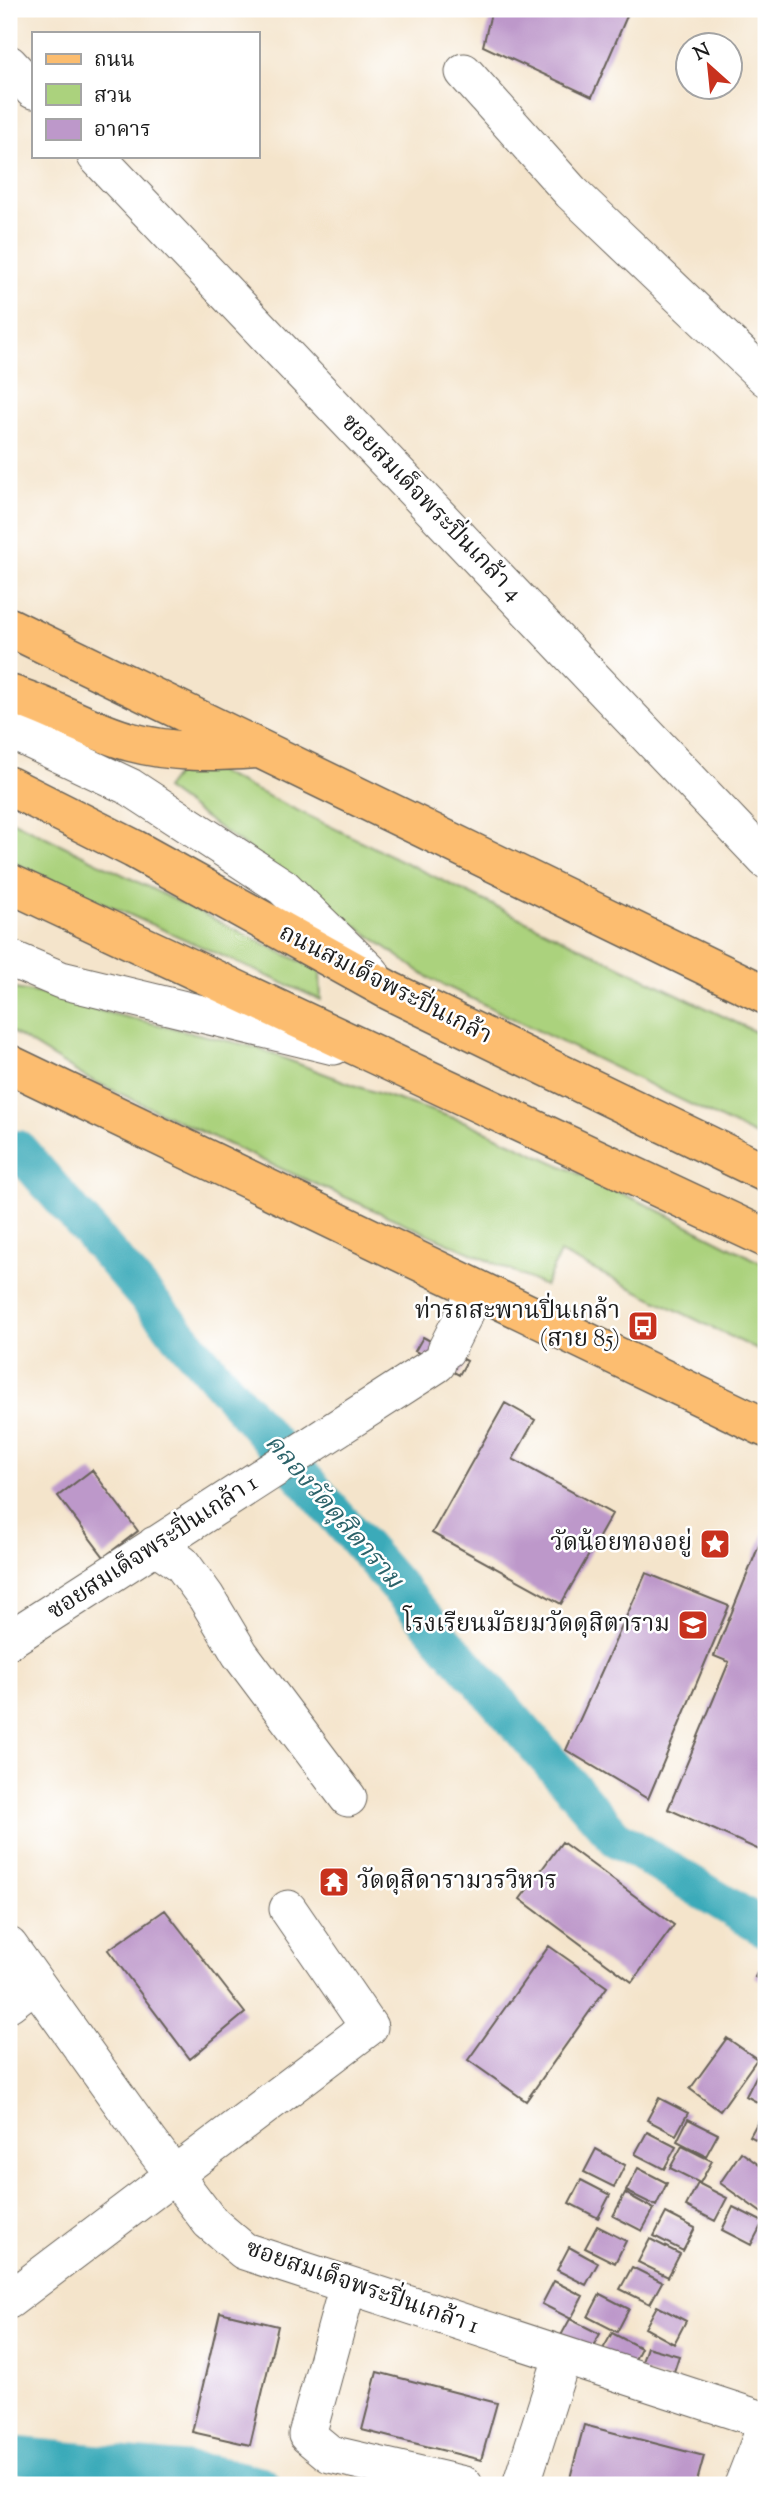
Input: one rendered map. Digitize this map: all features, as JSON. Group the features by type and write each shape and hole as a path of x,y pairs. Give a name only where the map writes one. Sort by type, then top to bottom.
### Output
{"main road":[{"path":"9,627 766,995"},
{"path":"9,694 129,742 167,750 202,752 259,749"},
{"name":"ถนนสมเด็จพระปิ่นเกล้า","path":"9,786 134,849 390,991 766,1173"},
{"path":"9,883 766,1238"},
{"path":"9,1064 766,1429"}],"street":[{"path":"9,64 32,89"},
{"path":"464,72 571,192 766,378"},
{"name":"ซอยสมเด็จพระปิ่นเกล้า 4","path":"98,158 766,860"},
{"path":"9,730 130,787 283,887 390,991"},
{"path":"9,958 61,980"},
{"path":"9,967 386,1058"},
{"name":"ซอยสมเด็จพระปิ่นเกล้า 1","path":"9,1640 303,1452 442,1357 477,1289"},
{"path":"155,1545 182,1564 206,1597 240,1654 348,1798"},
{"path":"9,2300 369,2027 288,1909"},
{"name":"ซอยสมเด็จพระปิ่นเกล้า 1","path":"9,1946 22,1993 175,2176 210,2222 244,2251 766,2423"},
{"path":"348,2286 307,2434 330,2454 464,2485"},
{"path":"521,2485 563,2355"},
{"path":"743,2485 766,2423"}],"green space":[{"path":"189,758 766,1037 766,1141 427,977 165,789"},
{"path":"9,819 320,971 321,1000 9,861"},
{"path":"9,988 55,996 92,1009 254,1047 362,1088 466,1122 656,1209 766,1265 766,1354 560,1253 545,1286 266,1162 85,1077 9,1030"}],"building":[{"path":"481,9 630,9 592,97 483,46 491,13"},
{"path":"423,1337 467,1361 459,1375 415,1351"},
{"path":"505,1403 535,1420 513,1459 612,1514 561,1604 432,1533"},
{"path":"92,1470 138,1531 104,1557 58,1496"},
{"path":"766,1528 766,1853 668,1809 729,1662 714,1656"},
{"path":"646,1573 729,1606 648,1799 566,1750"},
{"path":"562,1842 674,1925 632,1982 520,1899"},
{"path":"165,1910 245,2013 190,2059 108,1950"},
{"path":"549,1946 607,1987 526,2101 468,2060"},
{"path":"766,1955 766,1983 755,1977"},
{"path":"727,2038 757,2059 720,2111 690,2089"},
{"path":"761,2067 766,2070 766,2107 746,2096"},
{"path":"659,2098 688,2113 676,2135 647,2120"},
{"path":"762,2114 766,2116 766,2145 750,2136"},
{"path":"688,2119 718,2134 706,2156 677,2141"},
{"path":"647,2132 676,2147 664,2169 635,2154"},
{"path":"682,2146 712,2161 700,2183 670,2168"},
{"path":"596,2149 625,2165 614,2187 584,2172"},
{"path":"741,2152 766,2170 766,2216 720,2183"},
{"path":"638,2168 667,2183 656,2206 626,2191"},
{"path":"581,2180 610,2195 598,2218 569,2203"},
{"path":"698,2183 727,2198 715,2221 686,2206"},
{"path":"625,2193 654,2209 642,2231 613,2216"},
{"path":"733,2207 763,2222 751,2245 722,2230"},
{"path":"666,2213 695,2228 683,2251 654,2236"},
{"path":"597,2226 626,2241 615,2263 585,2248"},
{"path":"650,2239 680,2254 668,2277 638,2262"},
{"path":"569,2247 598,2263 586,2285 557,2270"},
{"path":"632,2267 662,2282 650,2304 620,2289"},
{"path":"554,2281 583,2296 571,2319 542,2304"},
{"path":"600,2294 629,2309 617,2332 588,2317"},
{"path":"657,2306 686,2321 674,2344 645,2328"},
{"path":"220,2312 278,2326 250,2445 192,2432"},
{"path":"570,2319 600,2334 587,2356 558,2341"},
{"path":"612,2333 641,2348 629,2371 599,2356"},
{"path":"647,2347 679,2356 671,2381 639,2371"},
{"path":"377,2372 497,2403 481,2460 362,2430"},
{"path":"584,2425 704,2456 696,2485 581,2485 569,2482"}],"waterway":[{"name":"คลองวัดดุสิดาราม","path":"18,1149 616,1838 766,1929"},
{"path":"9,2455 212,2474 262,2485"}],"place":[{"name":"ท่ารถสะพานปิ่นเกล้า (สาย 85)","path":"643,1326"},
{"name":"วัดน้อยทองอยู่","path":"715,1544"},
{"name":"โรงเรียนมัธยมวัดดุสิตาราม","path":"693,1625"},
{"name":"วัดดุสิดารามวรวิหาร","path":"334,1882"}]}
